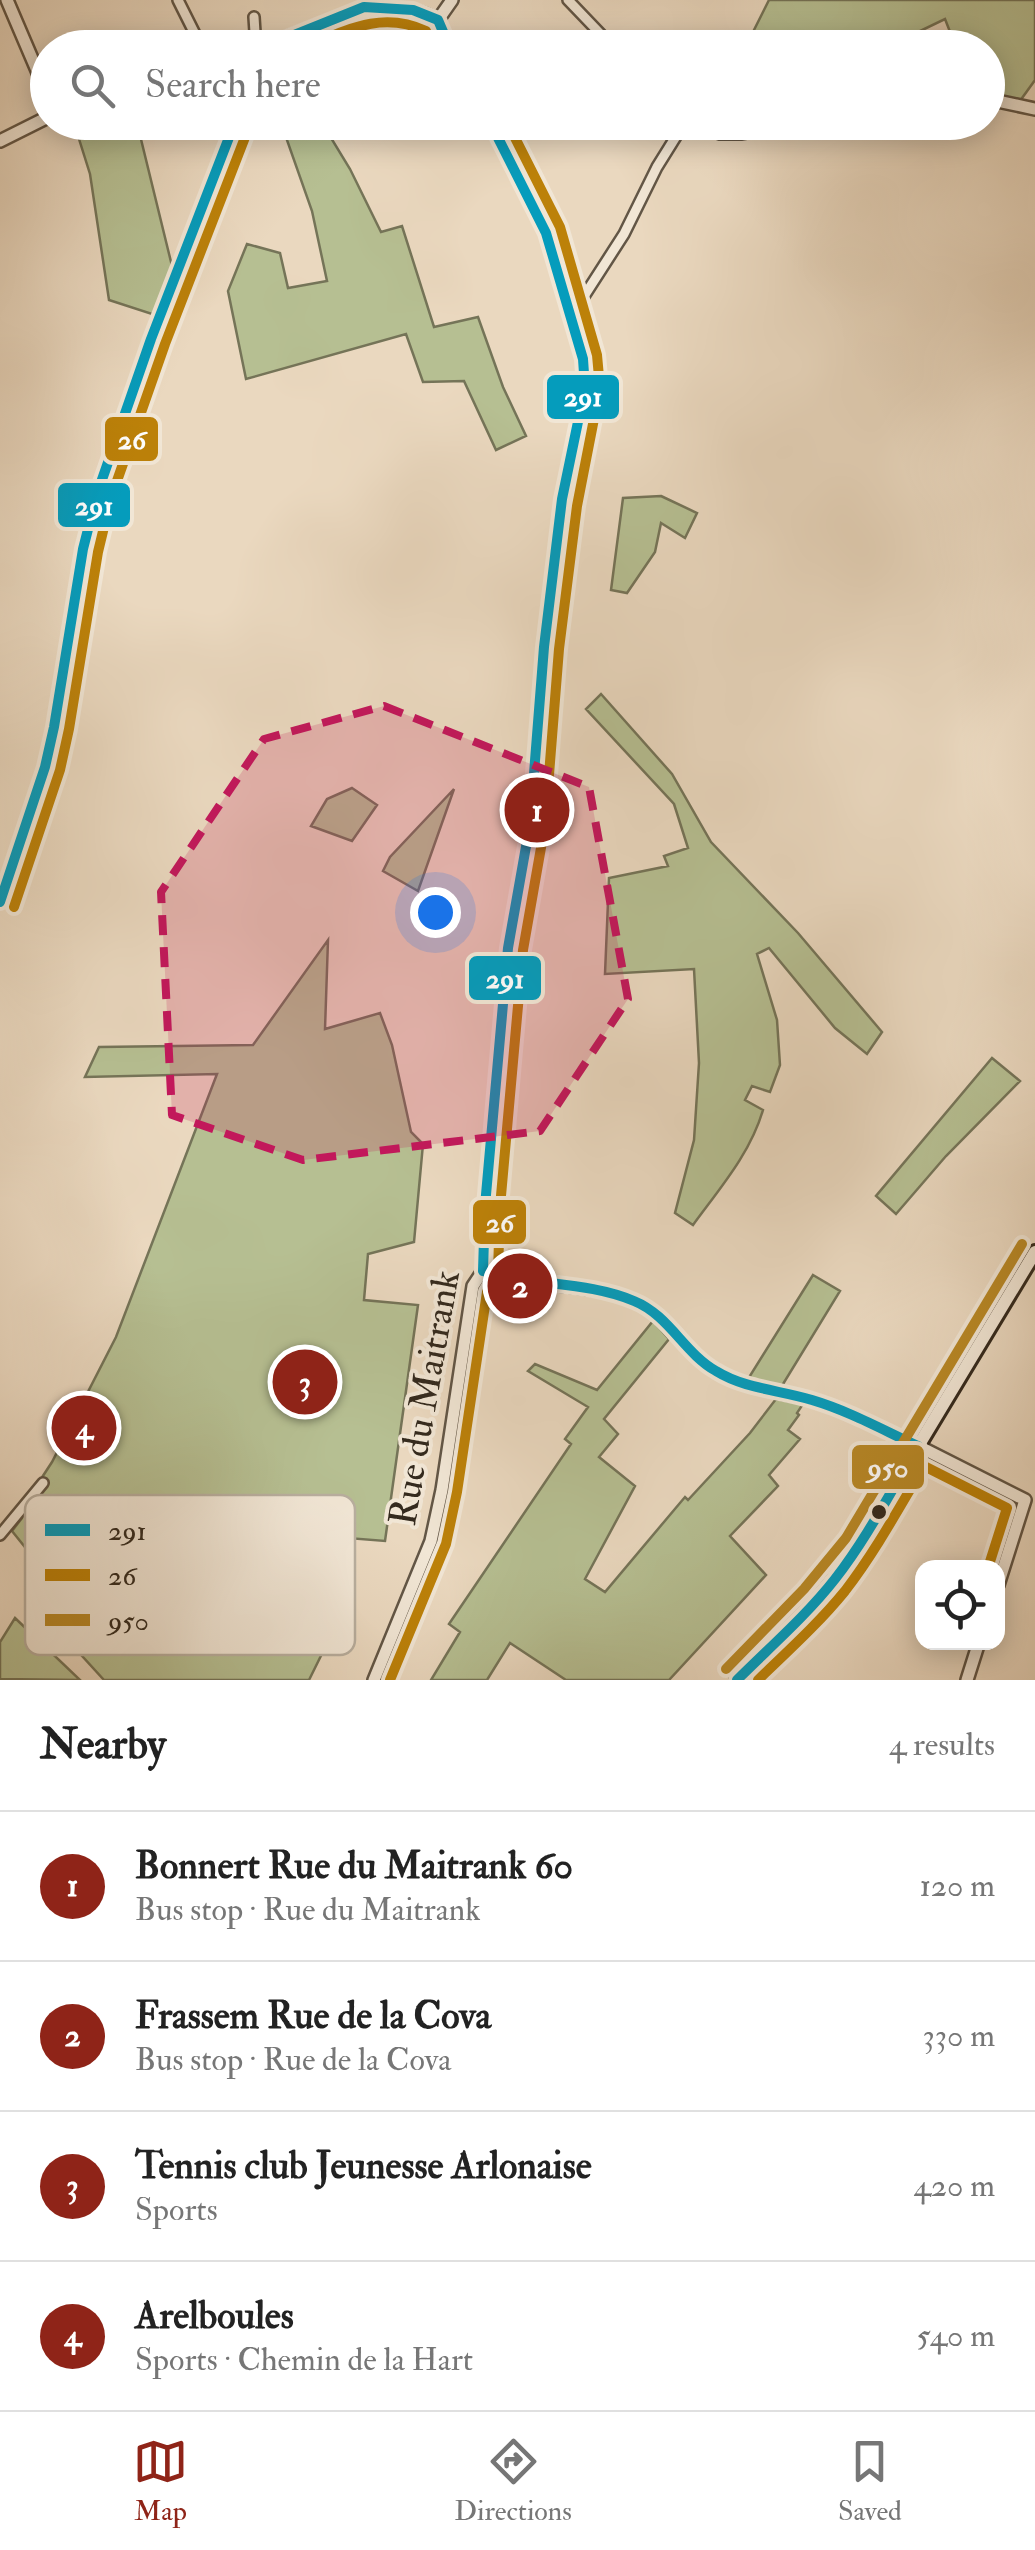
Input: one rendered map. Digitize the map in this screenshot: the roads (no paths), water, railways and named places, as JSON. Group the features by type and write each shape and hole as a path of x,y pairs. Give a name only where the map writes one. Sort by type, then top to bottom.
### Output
{"main road":[{"path":"737,1680 802,1616 858,1546 1035,1252"}],"street":[{"path":"7,0 30,54"},
{"path":"178,0 193,30"},
{"path":"438,20 452,0"},
{"path":"568,0 597,30"},
{"path":"302,30 363,4 412,5 438,20 442,30"},
{"path":"254,17 256,30"},
{"path":"1005,103 1035,109"},
{"path":"0,141 30,126"},
{"path":"0,902 48,754 89,522 151,339 228,140"},
{"name":"Rue du Maitrank","path":"374,1680 431,1541 473,1286 483,1271 485,1206 508,948 532,806 544,647 562,504 585,388 583,360 542,220 500,140"},
{"path":"569,314 624,234 657,167 676,140"},
{"path":"483,1271 630,1299 659,1318 696,1357 724,1376 771,1392 812,1400 918,1446 1030,1502 1005,1567"},
{"path":"33,1495 43,1483"},
{"path":"0,1535 25,1505"},
{"path":"967,1680 976,1650"}],"place":[{"name":"Bonnert Rue du Maitrank 60","path":"537,810"},
{"name":"Frassem Rue de la Cova","path":"520,1286"},
{"name":"Tennis club Jeunesse Arlonaise","path":"305,1382"},
{"name":"Arelboules","path":"84,1428"}]}
